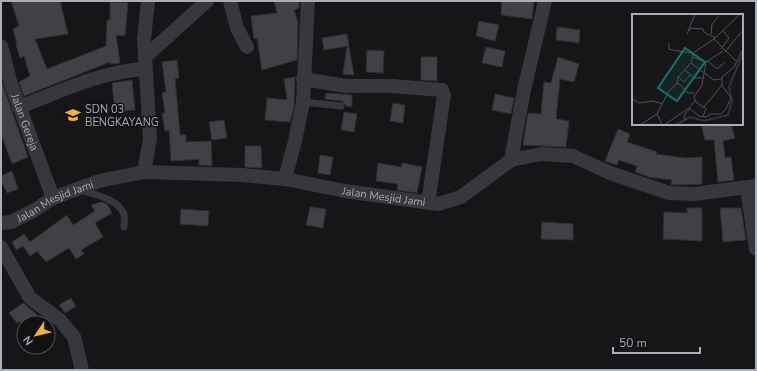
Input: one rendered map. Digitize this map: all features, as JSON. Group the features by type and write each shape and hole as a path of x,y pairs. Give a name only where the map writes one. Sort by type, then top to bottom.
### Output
{"street":[{"path":"144,172 150,139 144,39 148,1"},
{"path":"19,107 95,79 130,70 145,63 207,1"},
{"path":"230,1 237,28 247,47"},
{"path":"285,179 303,102 308,1"},
{"path":"511,160 524,90 545,1"},
{"name":"Jalan Gereja","path":"1,46 19,107 53,198"},
{"path":"303,79 346,86 392,86 442,90 444,95 428,203"},
{"name":"Jalan Mesjid Jami","path":"1,223 11,222 33,211 53,198 99,181 144,172 242,175 285,179 345,191 438,204 461,197 511,160 541,154 573,156 610,173 669,193 694,194 752,187"},
{"path":"752,187 756,249"},
{"path":"1,247 30,298 60,320 74,337 80,368"}],"lane":[{"path":"303,102 341,106"},
{"path":"78,189 95,196 108,198 124,214 124,227"}],"building":[{"path":"11,1 60,1 68,34 35,39 47,69 106,46 107,20 110,20 110,2 128,3 125,36 116,35 120,63 110,64 110,62 24,96 19,82 30,76 24,56 20,58 16,45 13,29 19,26"},
{"path":"274,1 299,1 299,8 294,10 298,22 297,60 262,70 257,38 254,39 251,16 277,13"},
{"path":"502,1 534,1 532,19 501,15"},
{"path":"479,21 499,25 495,41 476,36"},
{"path":"557,27 580,30 579,43 556,40"},
{"path":"347,34 349,46 324,50 322,38"},
{"path":"347,47 349,47 354,75 343,74"},
{"path":"486,47 505,51 502,67 482,63"},
{"path":"367,50 384,51 383,73 366,72"},
{"path":"421,57 437,57 437,81 421,80"},
{"path":"558,57 579,64 574,82 560,79 556,119 569,121 566,147 523,145 528,113 541,114 544,82 551,83"},
{"path":"177,60 179,78 175,79 180,135 186,135 186,142 211,141 212,166 199,165 199,159 171,161 169,130 165,131 162,113 165,113 162,93 166,92 162,62"},
{"path":"295,77 294,106 290,122 265,120 267,98 287,100 284,79"},
{"path":"1,80 28,157 12,164 1,134"},
{"path":"132,80 135,110 115,112 112,83"},
{"path":"326,93 352,95 352,107 346,106 342,101 325,99"},
{"path":"495,94 514,98 511,114 492,110"},
{"path":"393,103 405,105 403,123 390,121"},
{"path":"344,112 357,114 354,132 341,130"},
{"path":"224,120 227,138 212,140 209,122"},
{"path":"701,125 731,125 735,138 723,141 725,158 731,157 734,180 718,182 714,140 705,140"},
{"path":"618,129 630,134 627,142 657,152 656,154 685,158 702,157 702,184 671,185 672,180 649,177 635,172 637,166 619,160 617,165 605,161"},
{"path":"245,146 261,146 262,168 245,167"},
{"path":"320,155 333,157 330,175 318,173"},
{"path":"378,163 401,167 402,163 422,167 417,193 397,190 398,184 376,181"},
{"path":"12,171 18,189 7,193 1,181 1,176"},
{"path":"101,202 107,204 112,213 95,223 103,237 81,250 84,254 76,259 69,248 46,262 37,251 30,256 23,246 16,250 12,242 24,234 30,242 67,215 73,225 95,211 91,205"},
{"path":"310,207 326,209 323,228 306,225"},
{"path":"687,208 702,208 702,241 663,239 664,212 687,213"},
{"path":"720,208 741,208 746,240 723,242"},
{"path":"181,209 209,211 208,226 180,224"},
{"path":"542,222 573,224 573,240 541,239"},
{"path":"71,298 76,306 65,313 59,305"},
{"path":"23,303 37,315 16,315 16,322 9,313"}],"place":[{"name":"SDN 03 BENGKAYANG","path":"73,115"}]}
